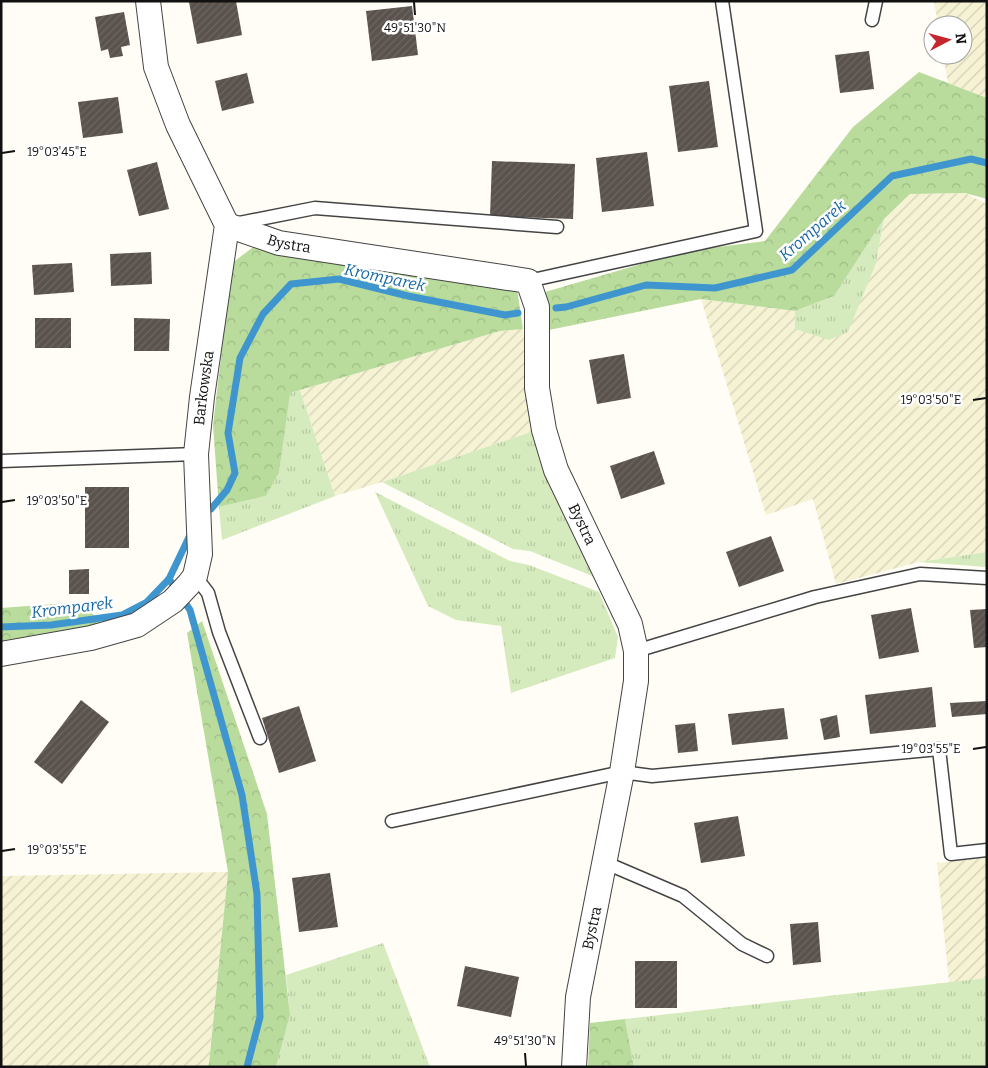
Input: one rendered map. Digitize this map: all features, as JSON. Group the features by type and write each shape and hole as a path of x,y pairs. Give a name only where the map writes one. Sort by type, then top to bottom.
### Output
{"street":[{"path":"148,1 156,67 178,125 228,225"},
{"name":"Bystra","path":"228,225 279,243 528,281 537,307 537,388 544,430 556,470 630,624 636,651 636,681 622,772 606,863 578,997 574,1067"},
{"name":"Barkowska","path":"192,580 200,554 196,454 202,397 228,225"},
{"path":"1,654 91,638 137,625 173,601 192,580"}],"lane":[{"path":"528,281 756,231 722,1"},
{"path":"872,20 876,1"},
{"path":"228,225 315,208 556,227"},
{"path":"1,461 196,454"},
{"path":"636,651 815,597 920,574 987,578"},
{"path":"192,580 208,593 219,632 260,738"},
{"path":"392,821 622,772 652,776 939,749 951,854 987,850"},
{"path":"606,863 683,896 742,944 767,956"}],"shaded area":[{"path":"934,1 987,1 987,98 948,83 945,65 973,65 973,15 936,15"},
{"path":"965,193 987,204 987,552 919,562 836,584 813,499 766,515 701,299 795,311 795,329 876,263 884,219 910,194"},
{"path":"523,329 531,432 335,496 300,390 500,331"},
{"path":"987,858 987,978 949,983 937,863"},
{"path":"228,872 209,1064 207,1067 1,1067 1,876"}],"green space":[{"path":"919,72 987,98 987,199 965,193 910,194 884,219 834,296 795,311 701,299 549,330 545,292 686,251 765,241 853,127"},
{"path":"884,219 876,263 848,332 829,340 795,329 795,311 834,296"},
{"path":"256,245 303,259 517,289 523,329 500,331 290,393 279,473 266,496 219,507 213,425 232,263"},
{"path":"300,390 335,496 222,540 219,507 266,496 279,473 289,393"},
{"path":"531,432 595,577 530,551 513,549 382,482"},
{"path":"375,492 510,561 529,565 599,592 618,637 615,658 511,693 501,626 456,620 428,606"},
{"path":"987,552 987,567 919,562"},
{"path":"81,602 103,625 1,644 1,608"},
{"path":"202,621 267,814 290,1015 276,1067 207,1067 209,1064 228,872 187,633"},
{"path":"383,943 430,1067 276,1067 290,1015 286,975"},
{"path":"987,978 987,1067 634,1067 625,1019"},
{"path":"625,1019 634,1067 588,1067 590,1023"}],"building":[{"path":"236,1 242,35 197,44 189,2"},
{"path":"412,6 418,55 372,61 366,11"},
{"path":"124,12 130,45 121,47 123,56 110,58 108,49 101,51 95,17"},
{"path":"869,51 874,89 840,93 835,55"},
{"path":"247,73 254,103 222,111 215,81"},
{"path":"709,81 718,147 678,152 669,86"},
{"path":"118,97 123,133 83,138 78,102"},
{"path":"647,152 654,206 602,212 596,158"},
{"path":"492,161 575,164 573,219 490,216"},
{"path":"157,162 169,209 139,216 127,170"},
{"path":"151,252 152,284 111,286 110,254"},
{"path":"72,263 74,292 34,295 32,265"},
{"path":"35,318 71,318 71,348 35,348"},
{"path":"134,318 170,319 169,351 134,351"},
{"path":"624,354 631,398 597,404 589,360"},
{"path":"654,451 665,484 621,499 610,466"},
{"path":"85,487 129,487 129,548 85,548"},
{"path":"771,536 784,571 739,587 726,552"},
{"path":"89,569 89,594 69,594 69,570"},
{"path":"911,608 919,652 879,659 871,615"},
{"path":"987,609 987,647 974,648 970,610"},
{"path":"932,687 936,727 870,734 865,695"},
{"path":"81,700 109,722 62,784 34,762"},
{"path":"987,701 987,714 952,717 950,703"},
{"path":"299,706 316,761 279,773 262,718"},
{"path":"784,708 788,739 732,745 728,714"},
{"path":"837,715 840,737 824,740 820,719"},
{"path":"695,723 698,751 678,753 675,725"},
{"path":"738,816 745,856 701,863 694,823"},
{"path":"330,873 338,927 299,932 292,878"},
{"path":"818,922 821,962 793,965 790,924"},
{"path":"635,961 677,961 677,1008 635,1008"},
{"path":"465,966 519,977 511,1017 457,1006"}],"waterway":[{"name":"Kromparek","path":"556,308 566,307 646,285 715,288 792,270 892,176 971,159 987,163"},
{"name":"Kromparek","path":"211,509 227,490 235,473 228,433 240,358 263,314 291,284 339,279 408,296 505,315 518,313"},
{"name":"Kromparek","path":"1,627 51,625 122,615 147,602 169,579 191,533"},
{"path":"169,579 190,610 242,795 257,894 260,1017 247,1067"}]}
